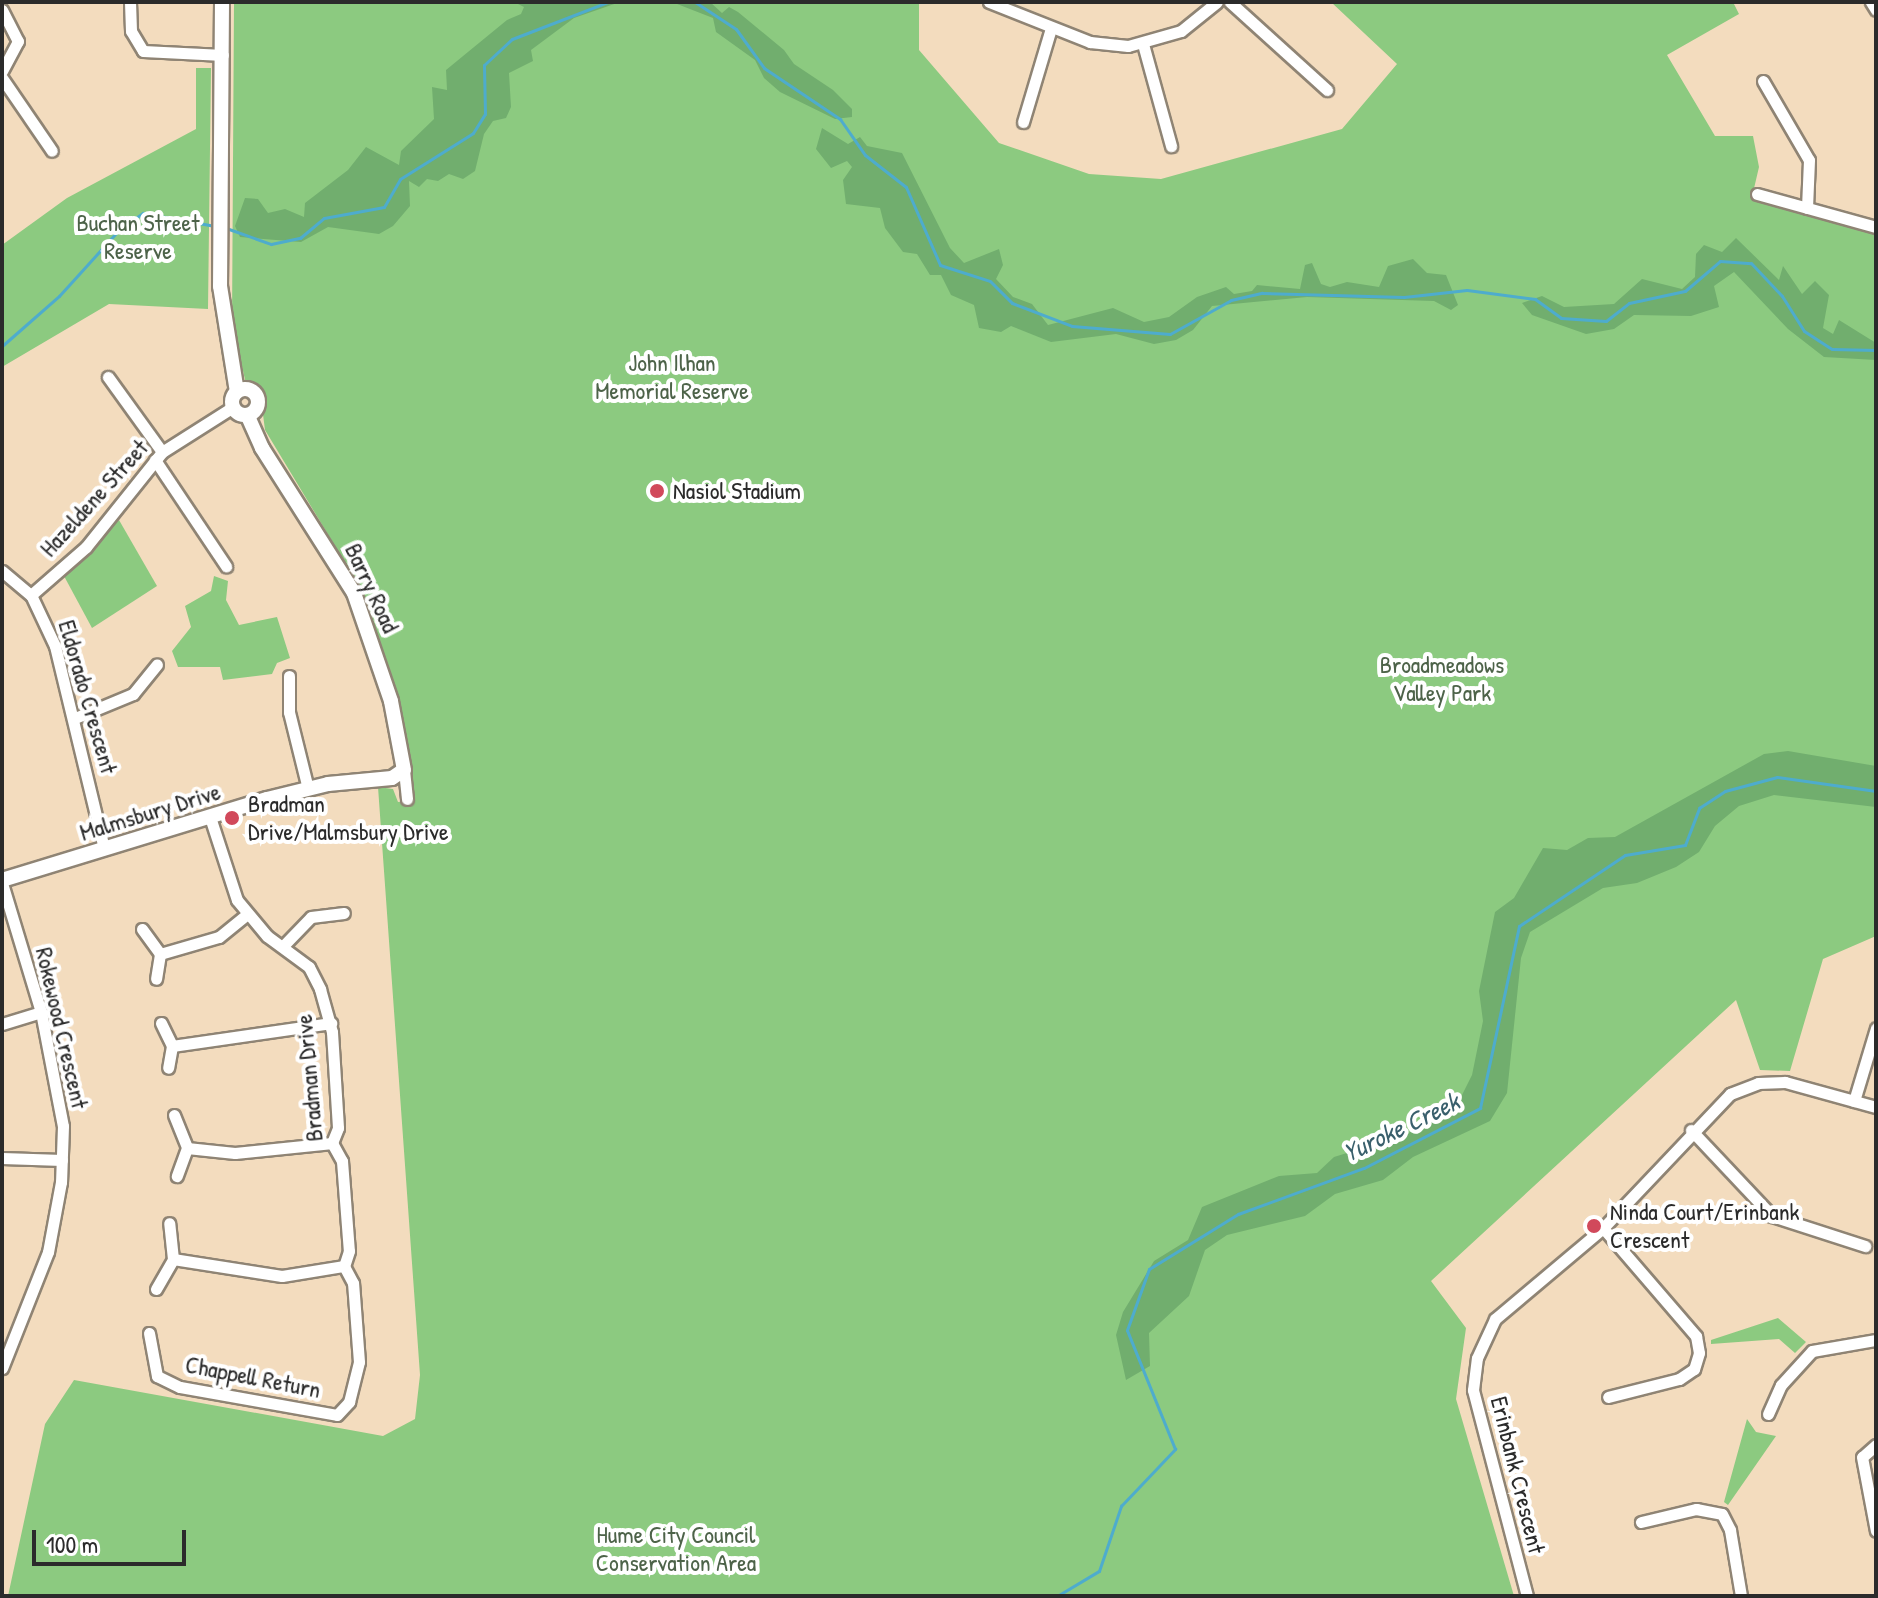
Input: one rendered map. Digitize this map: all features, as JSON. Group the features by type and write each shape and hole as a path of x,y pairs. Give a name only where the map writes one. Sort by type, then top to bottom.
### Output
{"street":[{"path":"130,2 131,31 143,51 223,55"},
{"path":"224,2 220,244 223,320 235,400 247,415"},
{"path":"989,2 1004,5 1051,28 1090,42 1143,44 1181,31 1217,2"},
{"path":"1230,2 1327,90"},
{"path":"1871,2 1876,10"},
{"path":"2,10 18,41 2,71"},
{"path":"1023,122 1051,28"},
{"path":"1143,44 1171,146"},
{"path":"2,78 52,151"},
{"path":"1763,81 1809,160 1807,208"},
{"path":"1757,194 1876,227"},
{"path":"108,377 226,566"},
{"name":"Barry Road","path":"235,400 249,390 257,399 247,415 262,448 354,593 391,701 407,799"},
{"name":"Hazeldene Street","path":"31,595 86,547 158,456 235,400"},
{"name":"Eldorado Crescent","path":"2,571 31,595 55,646 75,718 104,849"},
{"path":"75,718 133,694 157,664"},
{"path":"289,676 289,712 308,789"},
{"name":"Malmsbury Drive","path":"2,881 308,789 392,778 404,770"},
{"name":"Bradman Drive","path":"210,817 229,879 247,914 312,971 331,1023 338,1128 332,1143 342,1161 349,1251 344,1266 353,1283 359,1362 342,1413"},
{"name":"Rokewood Crescent","path":"2,881 41,1012 58,1088 62,1160 48,1252 2,1368"},
{"path":"283,946 311,917 344,912"},
{"path":"160,954 219,937 247,914"},
{"path":"142,929 160,954 156,979"},
{"path":"2,1024 41,1012"},
{"path":"161,1023 172,1046 168,1068"},
{"path":"172,1046 331,1023"},
{"path":"1854,1101 1876,1028"},
{"name":"Erinbank Crescent","path":"1527,1596 1475,1403 1474,1367 1487,1333 1505,1308 1603,1228 1718,1102 1758,1083 1802,1085 1876,1107"},
{"path":"174,1115 187,1148 177,1176"},
{"path":"1691,1130 1772,1216 1865,1246"},
{"path":"187,1148 235,1153 332,1143"},
{"path":"2,1158 62,1160"},
{"path":"156,1289 173,1259 169,1223"},
{"path":"1603,1228 1696,1336 1699,1353 1687,1375 1608,1397"},
{"path":"173,1259 282,1276 344,1266"},
{"name":"Chappell Return","path":"149,1333 153,1379 205,1394 342,1413"},
{"path":"1768,1414 1781,1385 1812,1351 1876,1340"},
{"path":"1876,1445 1862,1457 1876,1531"},
{"path":"1641,1522 1696,1509 1722,1514 1730,1530 1741,1596"}],"green space":[{"name":"Broadmeadows Valley Park","path":"234,2 919,2 919,50 999,143 1089,174 1161,179 1342,129 1397,64 1331,2 1733,2 1739,14 1667,55 1715,136 1753,136 1759,167 1752,197 1876,232 1876,936 1823,959 1790,1071 1760,1070 1736,1000 1431,1281 1466,1328 1456,1399 1514,1596 8,1596 45,1424 74,1380 383,1436 415,1419 420,1375 378,787 393,789 398,802 414,800 409,751 389,668 362,591 265,430 261,399 246,384 232,323"},
{"path":"514,2 620,2 574,18 531,50 533,61 509,73 511,107 506,118 493,121 484,134 475,171 463,179 449,174 438,181 427,179 419,187 409,181 410,206 393,226 379,234 328,227 301,242 240,237 235,226 245,198 258,199 268,213 285,209 304,217 305,203 348,170 366,147 399,165 401,151 434,119 432,87 447,90 446,70 507,20 521,14 524,7"},
{"path":"672,2 710,2 722,13 729,7 738,12 784,50 794,64 833,90 852,109 852,117 835,119 780,92 764,78 755,60 716,32 713,18"},
{"name":"Buchan Street Reserve","path":"196,68 211,68 208,309 109,304 2,367 2,245 67,198 196,129"},
{"path":"822,128 848,144 860,137 867,146 902,153 950,248 964,263 999,249 1003,265 996,279 1013,297 1032,304 1048,325 1113,308 1144,322 1169,317 1197,297 1226,287 1234,294 1252,291 1257,285 1300,289 1305,265 1312,263 1321,284 1330,287 1347,282 1379,287 1388,266 1413,259 1427,273 1446,275 1458,305 1451,310 1434,301 1307,297 1212,306 1193,330 1176,340 1154,344 1116,334 1051,342 1011,326 1001,332 979,328 974,305 951,295 941,275 930,275 917,254 903,252 885,228 880,208 846,204 843,180 852,167 847,161 831,168 816,149"},
{"path":"1736,238 1779,280 1783,266 1802,294 1815,281 1829,295 1823,328 1833,334 1839,320 1876,343 1876,360 1824,357 1788,329 1734,272 1714,286 1719,307 1691,316 1634,315 1614,329 1586,334 1532,315 1522,303 1542,296 1564,307 1614,304 1642,279 1682,289 1695,277 1696,254 1704,245 1722,252"},
{"path":"119,520 157,586 92,628 64,576"},
{"path":"214,576 228,581 226,600 239,625 277,617 290,658 277,663 272,674 223,680 220,667 178,667 172,651 191,627 185,606 211,591"},
{"path":"1788,751 1876,766 1876,807 1774,795 1739,806 1715,826 1699,852 1676,867 1637,883 1603,888 1530,932 1521,958 1507,1093 1490,1121 1413,1157 1383,1180 1335,1194 1305,1216 1227,1235 1205,1250 1189,1296 1149,1333 1150,1366 1126,1380 1116,1335 1123,1312 1154,1261 1188,1240 1202,1207 1279,1176 1317,1173 1334,1157 1408,1134 1434,1107 1459,1101 1472,1075 1483,1021 1479,991 1495,912 1514,898 1543,848 1567,850 1588,838 1615,837 1764,754"},
{"path":"1778,1318 1806,1342 1795,1353 1779,1339 1711,1344 1711,1340"},
{"path":"1747,1419 1756,1432 1776,1436 1728,1505 1724,1502"}],"waterway":[{"path":"226,228 271,244 300,238 324,218 384,207 400,179 473,133 485,114 484,65 512,39 608,2"},
{"path":"695,2 736,29 764,68 840,119 865,155 906,187 940,265 990,281 1012,303 1072,326 1170,334 1231,300 1262,293 1404,297 1467,290 1535,299 1561,318 1606,321 1629,303 1685,291 1720,261 1751,263 1782,296 1804,331 1832,349 1876,350"},
{"path":"2,346 59,296 118,231 143,213 215,226"},
{"name":"Yuroke Creek","path":"1057,1596 1099,1571 1121,1506 1175,1449 1127,1330 1149,1269 1238,1214 1364,1168 1480,1108 1519,926 1625,855 1685,845 1699,808 1725,791 1777,777 1876,791"}],"place":[{"name":"Nasiol Stadium","path":"657,491"},
{"name":"Bradman Drive/Malmsbury Drive","path":"232,818"},
{"name":"Ninda Court/Erinbank Crescent","path":"1594,1226"}],"park label":[{"name":"John Ilhan Memorial Reserve","path":"672,377"},
{"name":"Hume City Council Conservation Area","path":"676,1549"}]}
